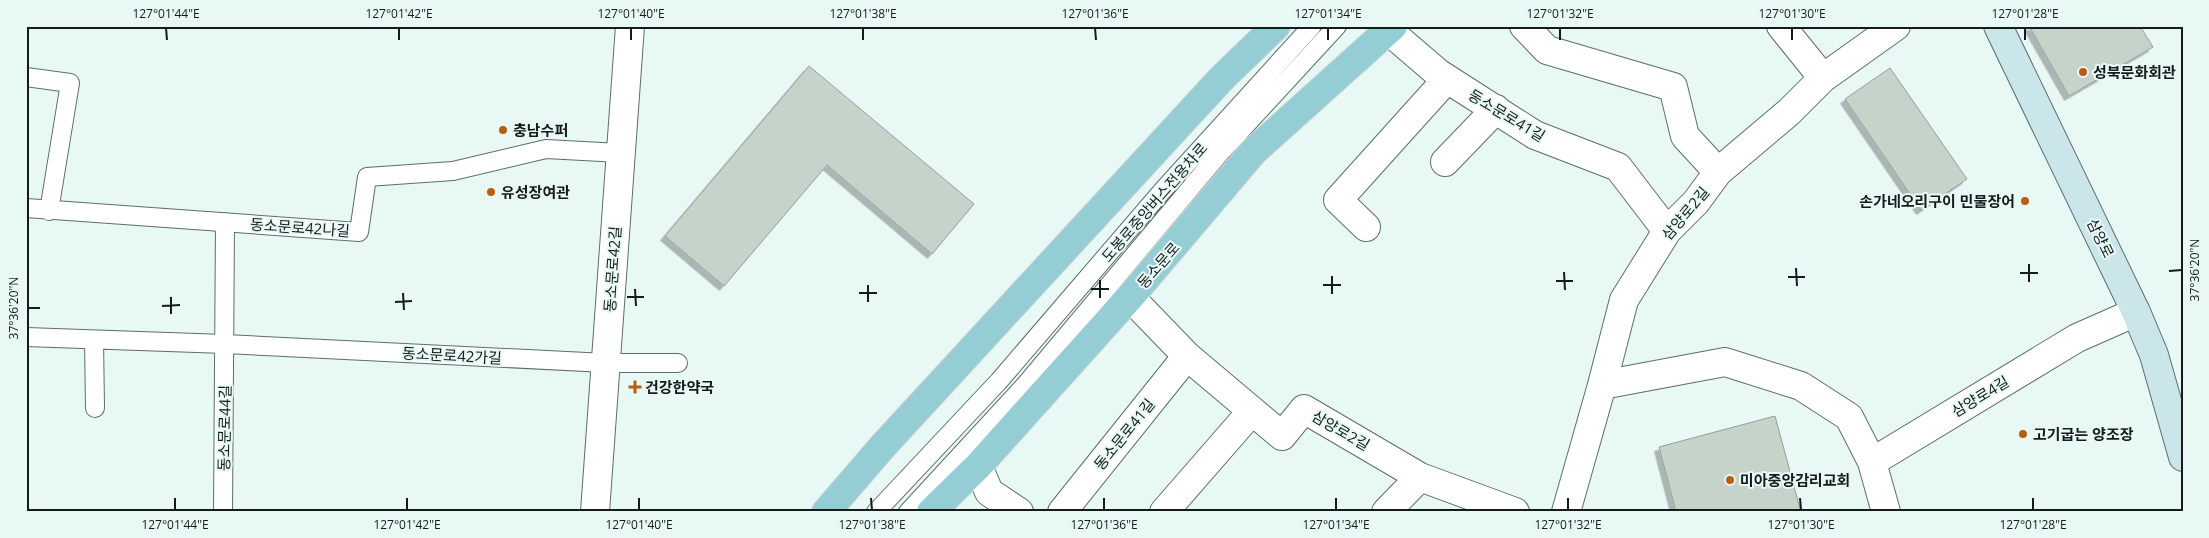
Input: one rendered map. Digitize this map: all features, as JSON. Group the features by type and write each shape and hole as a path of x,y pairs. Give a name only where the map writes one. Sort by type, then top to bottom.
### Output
{"main road":[{"name":"삼양로","path":"1998,26 2136,312 2154,355 2183,457"},
{"path":"826,512 883,446 1267,29"},
{"name":"동소문로","path":"930,512 978,466 1130,297 1254,151 1391,29"}],"street":[{"name":"동소문로42길","path":"595,512 630,26"},
{"path":"1524,26 1547,50 1673,87 1685,136 1718,172"},
{"path":"1781,26 1823,78"},
{"name":"삼양로2길","path":"1566,512 1624,300 1668,231 1696,202 1718,172 1789,112 1823,78 1896,26"},
{"name":"동소문로41길","path":"1391,29 1447,79 1535,135 1618,167 1668,231"},
{"path":"1366,227 1338,200 1447,79"},
{"path":"1445,162 1496,109"},
{"name":"삼양로2길","path":"1130,297 1187,356 1282,436 1304,409 1420,477 1515,512"},
{"name":"삼양로4길","path":"1872,462 2077,338 2136,312"},
{"name":"동소문로41길","path":"1062,512 1187,356"},
{"path":"1602,385 1725,362 1802,386 1849,417 1872,462 1886,512"},
{"path":"1164,512 1252,411"},
{"path":"978,466 989,492 1019,512"},
{"path":"1386,512 1420,477"}],"lane":[{"name":"도봉로중앙버스전용차로","path":"876,512 999,381 1163,190 1312,26"},
{"name":"도봉로중앙버스전용차로","path":"908,512 1026,384 1220,153 1337,26"},
{"path":"26,77 70,83 49,211"},
{"name":"동소문로42나길","path":"26,208 359,232 367,177 453,171 546,149 620,153"},
{"path":"225,222 225,344"},
{"name":"동소문로42가길","path":"26,337 225,344 606,363 678,363"},
{"path":"94,340 95,408"},
{"name":"동소문로44길","path":"223,512 225,344"}],"building":[{"name":"성북문화회관","path":"2029,26 2140,26 2153,47 2069,96"},
{"path":"809,66 974,204 932,254 827,165 724,286 665,236"},
{"path":"1890,68 1967,179 1921,210 1845,99"},
{"name":"미아중앙감리교회","path":"1775,416 1801,512 1676,512 1659,447"}],"place":[{"name":"성북문화회관","path":"2083,72"},
{"name":"충남수퍼","path":"503,130"},
{"name":"유성장여관","path":"491,192"},
{"name":"손가네오리구이 민물장어","path":"2025,201"},
{"name":"건강한약국","path":"635,387"},
{"name":"고기굽는 양조장","path":"2023,434"},
{"name":"미아중앙감리교회","path":"1730,480"}]}
